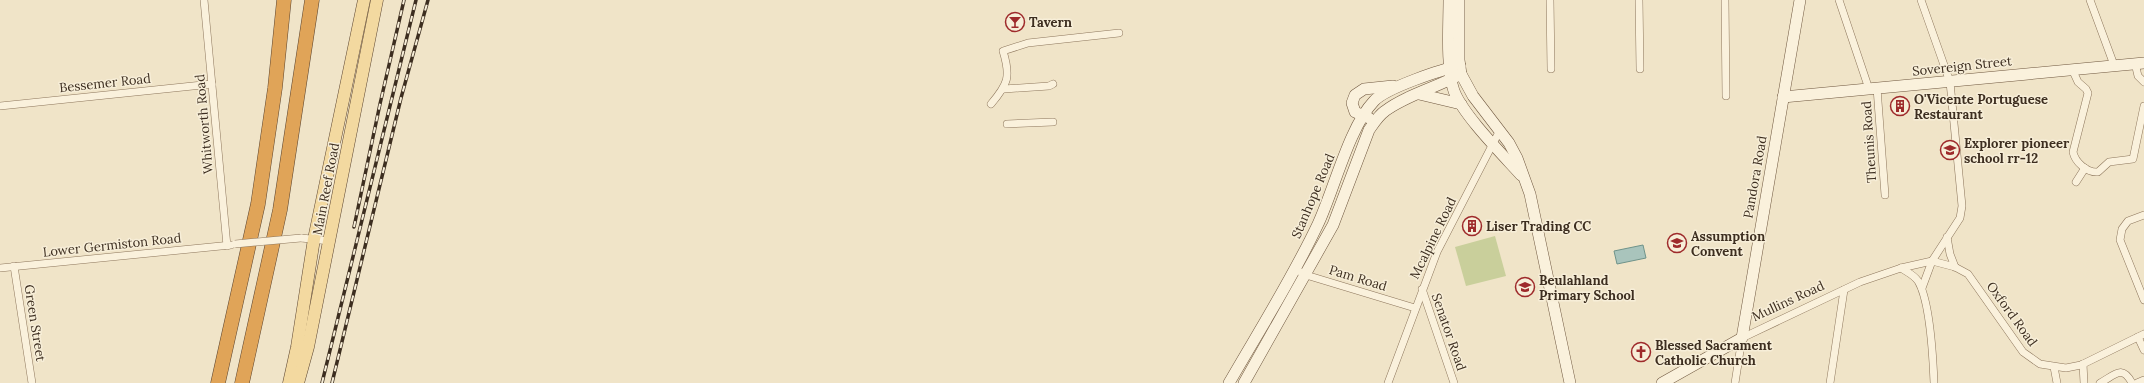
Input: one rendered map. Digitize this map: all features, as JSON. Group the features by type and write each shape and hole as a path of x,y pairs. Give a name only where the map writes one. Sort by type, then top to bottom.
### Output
{"highway":[{"path":"218,383 258,204 276,88 283,0"},
{"path":"298,92 307,0"},
{"path":"242,383 280,210 312,0"}],"main road":[{"name":"Main Reef Road","path":"298,383 298,368 314,239 364,0"},
{"name":"Main Reef Road","path":"289,383 298,368 330,241 377,0"},
{"path":"1449,0 1456,72 1500,130 1517,158 1535,210 1570,383"},
{"path":"1459,0 1454,92 1461,104 1492,143 1525,180"},
{"name":"Pandora Road","path":"1742,338 1800,0"},
{"name":"Sovereign Street","path":"1783,97 2139,63"},
{"name":"Stanhope Road","path":"1229,383 1295,269 1321,217 1351,140 1363,116 1375,100 1390,90 1456,72"},
{"name":"Stanhope Road","path":"1244,383 1333,225 1369,130 1385,111 1419,94 1456,72"},
{"path":"1377,119 1363,116 1355,112 1353,100 1357,93 1368,88 1405,85"},
{"path":"1419,94 1461,104"},
{"path":"1321,217 1333,225"},
{"name":"Mullins Road","path":"1662,383 1742,338"}],"street":[{"name":"Whitworth Road","path":"204,0 227,246"},
{"path":"1550,0 1550,69"},
{"path":"1639,0 1640,68"},
{"path":"1725,0 1726,96"},
{"name":"Theunis Road","path":"1839,0 1873,88 1885,195"},
{"path":"1921,0 1950,82 1962,206 1960,218 1932,261 1922,288"},
{"path":"2090,0 2114,65"},
{"path":"991,104 1008,82 1007,64 1003,51 1028,43 1119,33"},
{"path":"2139,63 2138,76 2144,82"},
{"path":"2072,69 2078,82 2087,90 2088,93 2073,152 2076,160 2085,168 2098,172 2108,162 2133,159 2144,106"},
{"name":"Bessemer Road","path":"0,106 212,84"},
{"path":"1004,89 1049,86 1054,84"},
{"path":"1007,124 1053,122"},
{"name":"Mcalpine Road","path":"1388,383 1437,252 1500,130"},
{"path":"2076,182 2085,168"},
{"path":"2144,215 2128,221 2122,229 2120,240 2141,285 2144,300"},
{"path":"1947,237 1950,254 1956,267"},
{"name":"Lower Germiston Road","path":"0,268 301,238 330,241"},
{"name":"Mullins Road","path":"1742,338 1844,290 1901,268 1932,261"},
{"name":"Oxford Road","path":"1932,261 1956,267 1971,278 2014,340 2028,357 2040,364 2066,368 2083,364 2141,335"},
{"name":"Green Street","path":"14,266 32,383"},
{"path":"1901,268 1914,277 1922,288 1930,331 1934,383"},
{"name":"Pam Road","path":"1295,269 1306,275 1415,308"},
{"name":"Senator Road","path":"1422,289 1454,383"},
{"path":"1830,383 1844,290"},
{"path":"2141,335 2144,350"},
{"name":"Pandora Road","path":"1735,383 1742,338"},
{"path":"2083,364 2084,383"},
{"path":"2054,367 2057,383"},
{"path":"2100,383 2120,372 2124,372 2128,374 2132,383"},
{"path":"2137,383 2144,380"}],"green space":[{"path":"1495,236 1506,276 1466,286 1455,247"}],"water":[{"path":"1643,245 1646,258 1617,264 1614,251"}],"railway":[{"path":"354,227 404,0"},
{"path":"322,383 416,0"},
{"path":"332,383 401,98 428,0"}],"place":[{"name":"Tavern","path":"1015,22"},
{"name":"O'Vicente Portuguese Restaurant","path":"1900,106"},
{"name":"Explorer pioneer school rr-12","path":"1950,150"},
{"name":"Liser Trading CC","path":"1472,226"},
{"name":"Assumption Convent","path":"1677,243"},
{"name":"Beulahland Primary School","path":"1525,287"},
{"name":"Blessed Sacrament Catholic Church","path":"1641,352"}]}
